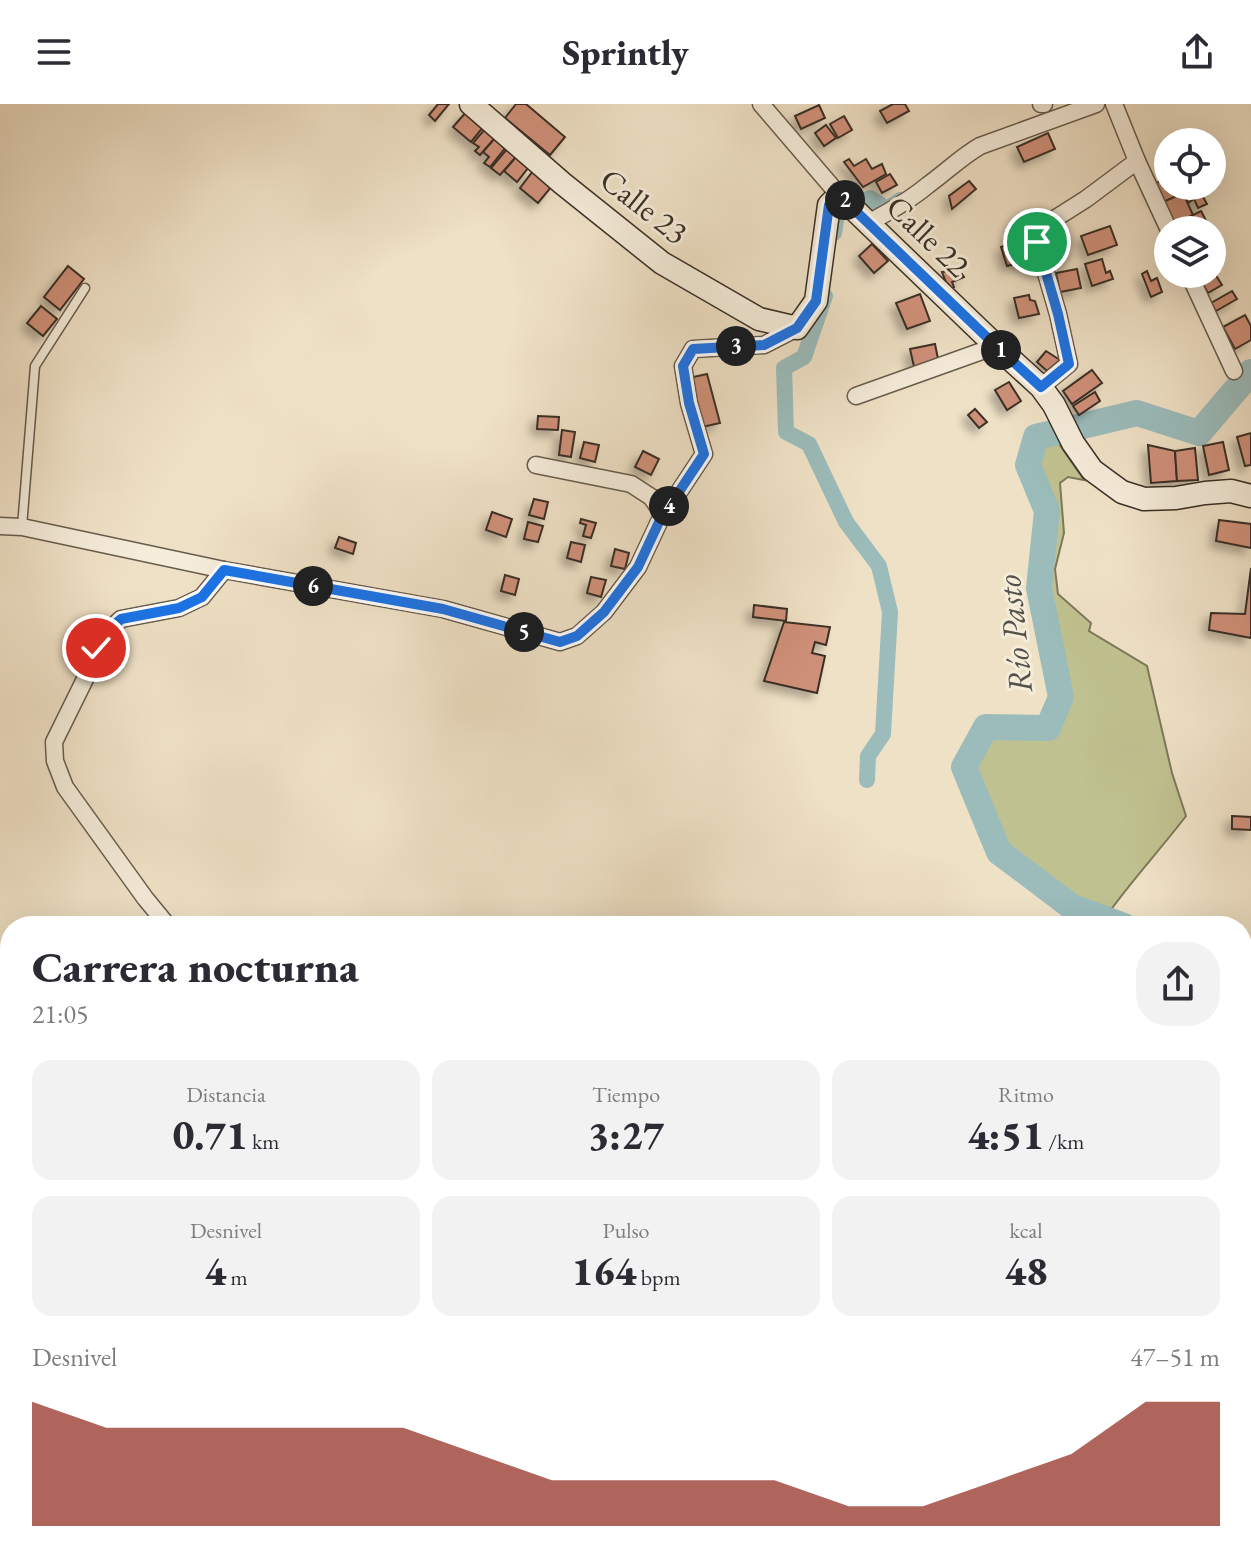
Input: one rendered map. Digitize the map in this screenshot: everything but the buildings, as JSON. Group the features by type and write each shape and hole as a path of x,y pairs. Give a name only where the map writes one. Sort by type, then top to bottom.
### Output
{"street":[{"name":"Calle 23","path":"471,104 562,183 662,263 759,319 797,328"},
{"name":"Calle 22","path":"761,104 855,210 1048,396 1073,443 1092,470 1122,492 1144,499 1244,490"},
{"path":"0,526 22,527 224,570 443,609 560,642 577,636 604,612 638,567 664,515 704,454 689,403 683,366 693,349 764,345 797,328 816,301 829,205 855,210 896,208 980,146 1096,104"},
{"path":"1114,104 1163,216"},
{"path":"1048,396 1069,364 1037,242 1045,225 1137,161"},
{"path":"1195,288 1234,371"},
{"path":"856,396 996,346"},
{"path":"536,465 631,484 651,497 664,515"},
{"path":"160,916 65,787 55,761 54,742 89,671 96,648 107,632 121,619 179,608 202,597 224,570"}],"lane":[{"path":"22,527 35,366 85,288"}],"green space":[{"path":"1055,438 1084,480 1068,477 1060,483 1064,533 1055,569 1058,594 1091,623 1089,631 1147,666 1172,773 1186,816 1107,915 1076,903 1004,849 970,767 989,732 1051,733 1067,700 1044,591 1053,516 1034,465 1040,443"}],"waterway":[{"path":"834,233 837,215 870,198 887,209 900,200"},
{"path":"825,296 804,357 784,368 786,432 809,444 846,522 879,566 890,612 883,734 868,756 867,780"},
{"name":"Río Pasto","path":"1097,916 1072,907 999,852 964,767 986,727 1048,728 1061,697 1039,588 1047,511 1028,465 1036,437 1137,413 1199,433 1251,372"}],"route":[{"path":"96,648 121,619 179,608 202,597 224,570 443,609 560,642 577,636 604,612 638,567 659,522 704,454 689,403 683,366 693,349 764,345 797,328 816,301 829,205 839,195 1041,387 1069,364 1037,242"}]}
